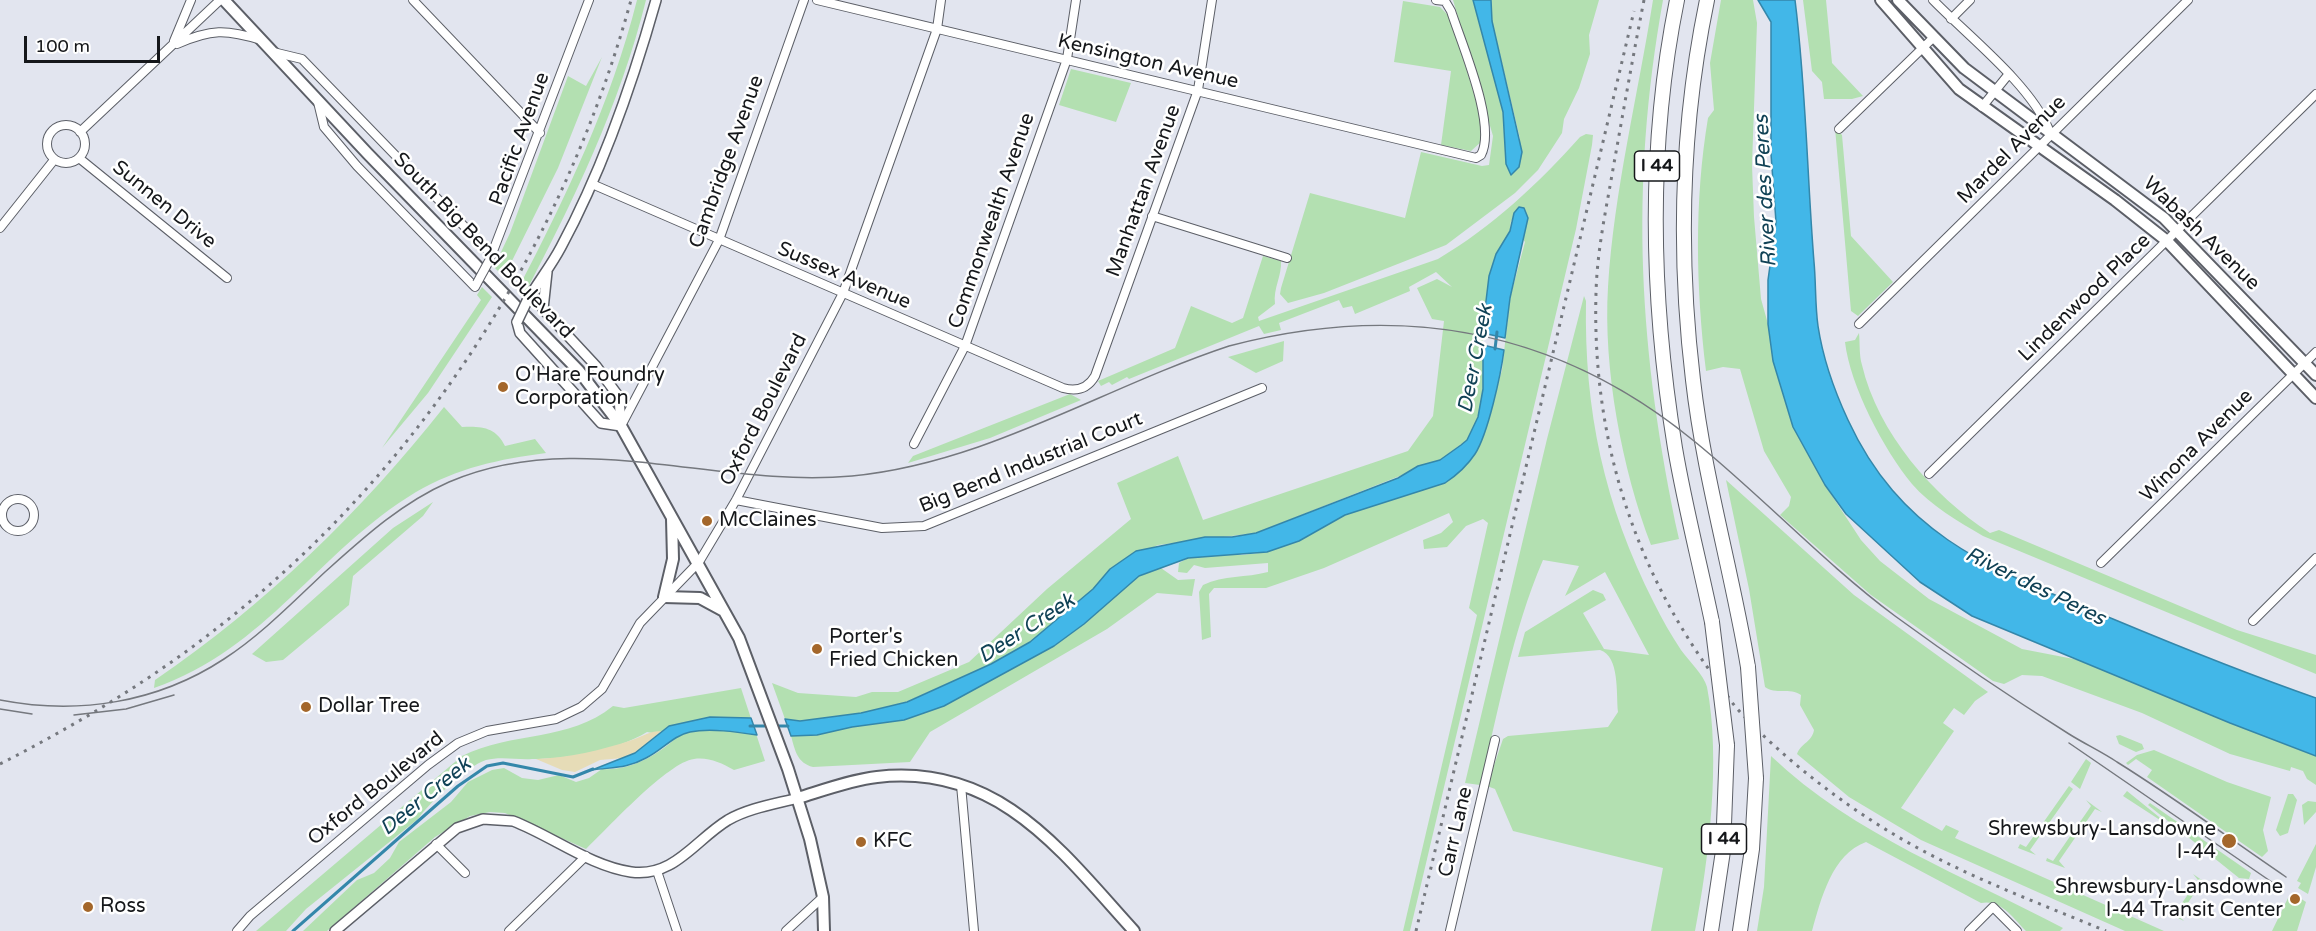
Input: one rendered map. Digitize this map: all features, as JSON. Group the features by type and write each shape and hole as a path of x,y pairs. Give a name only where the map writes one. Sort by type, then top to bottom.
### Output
{"highway":[{"name":"I 44","path":"1677,0 1666,71 1657,170 1656,271 1660,334 1676,451 1712,622 1727,745 1723,851 1711,931"},
{"name":"I 44","path":"1707,0 1693,78 1683,212 1684,262 1693,382 1748,666 1756,778 1752,849 1740,931"}],"main road":[{"name":"South Big Bend Boulevard","path":"223,0 579,371 621,426 699,562 739,638 798,798 823,897 824,931"},
{"name":"Wabash Avenue","path":"1881,0 1924,46 1959,89 2167,241 2316,398"},
{"path":"1898,0 1964,68 2051,134"},
{"name":"Wabash Avenue","path":"2051,134 2120,183 2177,231 2316,375"},
{"path":"672,516 673,559 664,597 691,596 725,611"},
{"path":"798,798 879,777 920,776 961,785 1000,801 1034,824 1134,931"}],"street":[{"path":"171,48 191,0"},
{"path":"80,132 223,0"},
{"path":"413,0 540,133"},
{"name":"Pacific Avenue","path":"318,100 324,127 344,151 476,285 491,258 589,0"},
{"path":"543,309 547,272 591,184 634,79 656,0"},
{"name":"Cambridge Avenue","path":"621,426 719,240 804,0"},
{"name":"Kensington Avenue","path":"817,0 1470,157 1481,155 1486,146 1485,117 1451,11 1445,2 1436,0"},
{"name":"Oxford Boulevard","path":"237,931 250,916 372,812 458,743 487,730 556,719 581,707 602,689 640,623 699,562 736,500 843,293 938,29 941,0"},
{"name":"Commonwealth Avenue","path":"914,444 965,346 1067,59 1076,0"},
{"name":"Manhattan Avenue","path":"1086,387 1095,376 1198,90 1212,0"},
{"name":"Wabash Avenue","path":"1934,0 2008,75 2044,116 2051,134"},
{"path":"1951,18 1970,0"},
{"name":"Mardel Avenue","path":"1859,324 2188,0"},
{"path":"171,48 201,34 220,31 264,41"},
{"path":"1839,129 1934,37"},
{"path":"273,52 302,59 491,258"},
{"path":"1982,107 2008,75"},
{"name":"Lindenwood Place","path":"1929,474 2316,94"},
{"path":"69,125 80,132 85,147 79,158 67,164 54,160 46,145 52,130 69,125"},
{"name":"Sunnen Drive","path":"79,158 227,278"},
{"path":"0,228 54,160"},
{"name":"Sussex Avenue","path":"591,184 1063,388 1076,390 1086,387"},
{"path":"1152,216 1287,258"},
{"path":"528,300 543,309 596,366 619,397 621,426 601,423 520,333 517,322 528,300 540,277 547,272"},
{"name":"Winona Avenue","path":"2101,563 2316,352"},
{"name":"Big Bend Industrial Court","path":"736,500 882,528 924,526 1262,388"},
{"path":"15,498 25,500 34,511 32,523 24,530 8,528 2,519 3,501 15,498"},
{"path":"2253,621 2316,558"},
{"name":"Carr Lane","path":"1450,931 1495,740"},
{"path":"961,785 974,931"},
{"path":"335,931 436,844 466,823 498,818 524,825 586,856 630,872 657,871 679,860 729,820 746,812 798,798"},
{"path":"436,844 465,873"},
{"path":"509,931 586,856"},
{"path":"657,871 677,931"},
{"path":"786,931 823,897"},
{"path":"1969,931 1993,907 2017,931"}],"green space":[{"path":"637,0 646,0 609,115 560,225 523,297 517,291 570,185 601,113"},
{"path":"1453,0 1473,0 1503,112 1506,164 1520,139 1492,21 1491,0 1599,0 1589,35 1590,54 1579,88 1564,119 1562,133 1538,170 1515,193 1446,245 1324,293 1288,303 1280,294 1281,288 1310,193 1405,218 1421,152 1482,166 1489,165 1493,136"},
{"path":"1653,0 1663,0 1652,70 1646,138 1643,271 1647,337 1655,403 1679,539 1651,545 1623,452 1612,385 1607,319 1615,215"},
{"path":"1721,0 1753,0 1757,23 1752,165 1754,217 1761,299 1768,324 1773,361 1793,427 1825,485 1861,540 1880,561 1929,599 2022,649 2084,661 2230,723 2316,756 2316,785 2307,779 2303,771 2291,767 2290,771 2230,754 2142,713 2042,676 2022,675 2004,684 1993,681 1871,595 1780,515 1789,506 1791,497 1764,451 1740,369 1723,367 1706,371 1700,308 1698,245 1700,181 1708,118 1714,110 1710,63"},
{"path":"1803,0 1826,0 1832,63 1863,96 1852,99 1824,99 1822,82 1812,71"},
{"path":"1403,1 1440,7 1450,17 1481,116 1482,141 1471,151 1441,145 1451,71 1394,62"},
{"path":"602,57 558,168 504,277 494,267 510,233 568,76 586,86"},
{"path":"1071,69 1131,83 1116,122 1059,105"},
{"path":"1835,128 1842,135 1851,236 1893,282 1858,316 1851,311"},
{"path":"1586,134 1593,135 1592,145 1576,229 1410,931 1403,931 1477,615 1469,608 1488,523 1483,519 1466,526 1447,547 1424,549 1423,540 1441,533 1453,522 1449,513 1324,568 1266,588 1214,588 1209,594 1211,637 1202,640 1199,592 1203,585 1268,572 1268,563 1205,568 1194,565 1187,573 1178,572 1179,563 1188,558 1229,553 1242,555 1267,552 1299,541 1345,515 1445,483 1476,452 1502,370 1510,298 1525,242 1511,220 1510,231 1496,254 1489,276 1483,326 1483,389 1478,417 1467,440 1440,460 1256,533 1158,545 1110,569 1093,589 1030,642 991,664 906,702 861,713 800,721 785,719 772,683 798,693 856,697 872,692 898,692 969,662 1047,589 1131,519 1117,483 1178,456 1203,520 1408,451 1433,416 1444,321 1432,319 1417,288 1437,279 1452,287 1436,272 1409,287 1410,291 1355,314 1352,306 1343,308 1339,300 1279,323 1281,330 1264,334 1259,326 1129,379 1127,377 1112,385 1109,382 1101,386 1098,381 1175,348 1191,306 1232,323 1243,318 1263,256 1281,261 1281,266 1275,304 1258,317 1259,321 1438,259 1496,219 1548,171 1580,137"},
{"path":"482,287 492,297 428,393 382,448 481,300 477,295"},
{"path":"1584,296 1593,419 1610,493 1622,530 1654,603 1677,644 1700,673 1707,687 1713,745 1712,809 1705,873 1695,931 1651,931 1663,868 1513,831 1495,789 1487,786 1503,739 1508,736 1608,727 1618,712 1614,668 1611,660 1600,650 1518,657 1525,632 1593,590 1603,594 1606,600 1583,613 1604,649 1649,655 1605,572 1565,596 1579,566 1543,560 1514,643 1480,785 1465,783 1547,439"},
{"path":"1859,333 1861,361 1881,415 1911,461 1948,501 1969,518 1990,533 1999,530 2237,630 2316,655 2316,674 1983,536 1936,506 1919,492 1901,470 1880,436 1861,397 1848,359 1845,342 1855,340"},
{"path":"1284,341 1283,361 1256,373 1228,357"},
{"path":"1070,394 1081,400 990,438 908,463 913,456"},
{"path":"444,407 462,427 492,431 505,446 535,439 546,453 479,466 447,477 416,492 381,516 350,542 291,598 229,649 194,671 154,688 155,680 235,620 310,555 379,483"},
{"path":"1726,480 1854,595 1988,692 1975,701 1964,715 1954,708 1943,723 1954,731 1901,808 1942,831 1946,825 1959,831 1955,838 2164,931 2125,931 1921,840 1849,797 1797,754 1814,730 1800,705 1801,695 1765,687 1749,589"},
{"path":"433,502 423,516 353,576 349,605 283,660 266,662 252,654 393,528"},
{"path":"1161,568 1178,580 1195,579 1192,596 1157,593 1107,629 930,732 910,762 813,767 800,759 791,736 817,735 852,727 1054,646 1084,624 1139,576"},
{"path":"741,688 765,761 734,770 705,759 694,759 683,763 654,783 586,849 505,813 490,812 470,816 435,837 327,931 303,931 357,880 374,873 390,858 399,842 451,802 468,782 492,770 504,768 522,778 538,780 559,775 576,782 589,778 602,769 622,768 642,761 677,737 647,732 635,739 591,753 546,759 497,758 486,760 459,777 418,819 306,909 286,931 256,931 462,756 481,748 578,725 613,706 624,708"},
{"path":"2120,735 2142,744 2144,749 2136,752 2119,744 2116,736"},
{"path":"2154,750 2227,782 2271,797 2263,830 2268,851 2262,857 2147,777 2152,770 2136,759 2128,765 2126,763 2137,755"},
{"path":"1771,756 1804,784 1874,832 2063,928 2060,931 2026,931 2001,907 1981,903 1866,842 1844,856 1836,867 1819,905 1812,931 1757,931 1764,887"},
{"path":"2086,759 2091,763 2080,789 2071,782"},
{"path":"2069,786 2073,789 2030,850 2036,855 2018,848 2020,844 2026,847"},
{"path":"2127,791 2164,821 2123,796"},
{"path":"2288,794 2293,794 2297,800 2288,833 2280,836 2276,830"},
{"path":"2086,800 2102,812 2095,809 2059,861 2065,868 2046,861 2047,858 2053,861 2091,806"},
{"path":"2308,801 2316,802 2316,812 2304,825 2302,805"},
{"path":"2150,803 2251,873 2249,879 2239,878 2148,805"},
{"path":"2316,844 2316,867 2308,894 2298,888 2301,883 2297,881"},
{"path":"2193,874 2209,885 2202,882 2179,916 2184,921 2167,913 2170,910 2175,913 2198,880"},
{"path":"2294,894 2306,902 2297,931 2272,931 2288,898"}],"sand":[{"path":"662,731 635,753 623,758 600,760 575,772 562,770 536,759 585,753"}],"water":[{"path":"1473,0 1491,0 1492,21 1522,152 1519,167 1511,175 1506,164 1503,112"},
{"name":"River des Peres","path":"1758,0 1795,0 1804,98 1818,326 1826,362 1838,397 1871,461 1897,495 1926,523 1958,547 1993,567 2163,640 2316,698 2316,756 2230,723 1972,616 1920,582 1846,514 1825,485 1793,427 1773,361 1768,324 1768,280 1776,222 1771,154 1771,22"},
{"path":"1519,207 1524,208 1528,218 1510,298 1505,338 1483,333 1483,326 1489,276 1496,254 1510,231 1514,213"},
{"path":"1483,345 1504,350 1489,419 1475,454 1462,470 1445,483 1345,515 1299,541 1267,552 1188,558 1139,576 1084,624 1054,646 944,706 904,720 852,727 817,735 791,736 785,719 800,721 861,713 907,702 991,664 1030,642 1093,589 1110,569 1136,551 1205,537 1232,537 1256,533 1398,478 1418,466 1440,460 1467,440 1478,417 1483,389"},
{"path":"710,717 751,718 757,735 715,730 690,732 678,736 639,762 592,770 635,753 669,726"}],"waterway":[{"name":"Deer Creek","path":"1495,349 1497,332"},
{"name":"Deer Creek","path":"750,726 788,726"},
{"name":"Deer Creek","path":"293,931 458,786 487,766 503,763 573,777 593,769"}],"tram line":[{"path":"0,700 58,706 116,702 172,686 198,674 251,640 383,522 415,500 449,482 498,466 547,459 598,459 750,475 801,478 852,476 902,468 950,456 997,440 1182,363 1229,346 1293,333 1355,326 1415,326 1474,334 1532,349 1587,372 1641,403 1720,462 1843,574 1895,616 2003,691 2181,804 2286,877"},
{"path":"74,715 126,709 174,695"},
{"path":"0,709 32,714"},
{"path":"2069,743 2279,887"}],"railway":[{"path":"0,764 114,700 169,664 221,625 293,563 360,496 421,423 476,346 525,264 567,179 602,91 631,0"},
{"path":"1644,0 1600,246 1596,293 1596,344 1609,444 1638,539 1658,584 1682,628 1733,704 1775,746 1812,778 1871,820 1942,861 2106,931"},
{"path":"1416,931 1634,11"}],"place":[{"name":"O'Hare Foundry Corporation","path":"503,387"},
{"name":"McClaines","path":"707,521"},
{"name":"Porter's Fried Chicken","path":"817,649"},
{"name":"Dollar Tree","path":"306,707"},
{"name":"Shrewsbury-Lansdowne I-44","path":"2229,841"},
{"name":"KFC","path":"861,842"},
{"name":"Shrewsbury-Lansdowne I-44 Transit Center","path":"2295,899"},
{"name":"Ross","path":"88,907"}]}
